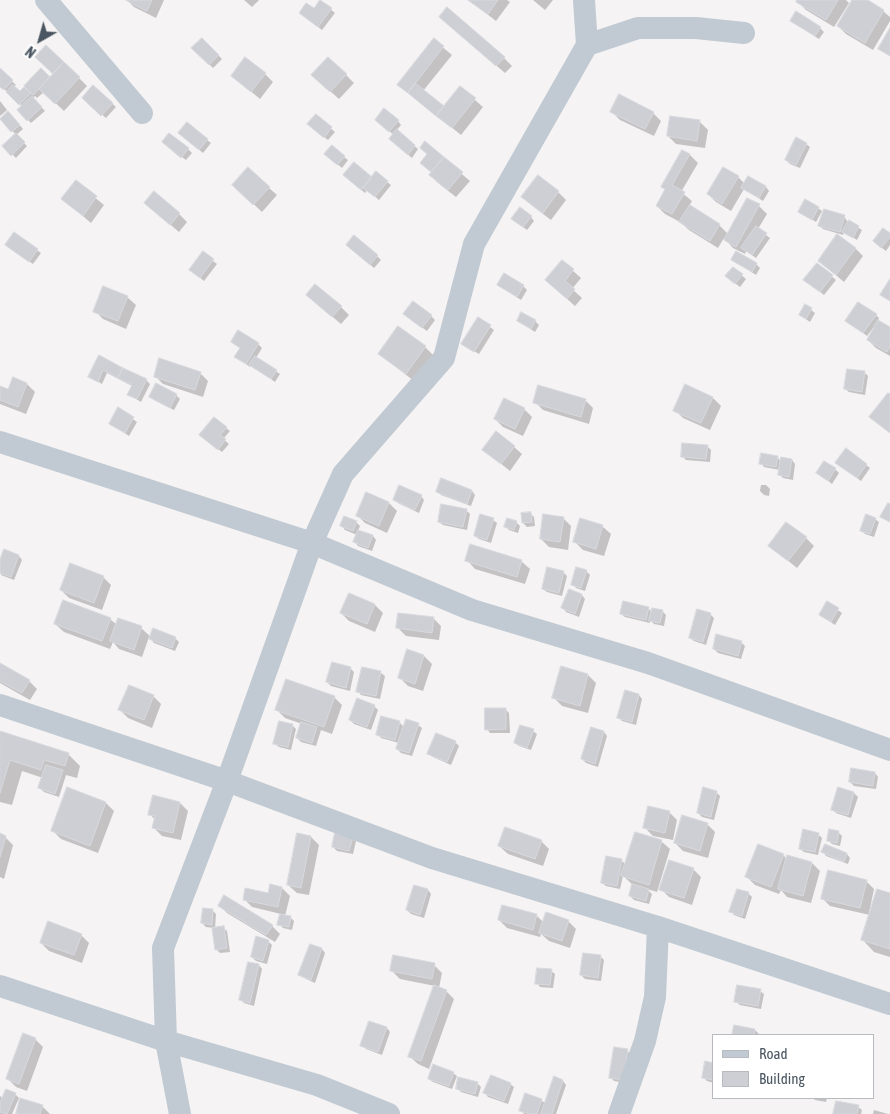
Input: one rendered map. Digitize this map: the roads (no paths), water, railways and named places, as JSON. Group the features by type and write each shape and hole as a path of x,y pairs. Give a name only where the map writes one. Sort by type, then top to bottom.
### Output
{"street":[{"path":"46,0 142,113"},
{"path":"180,1114 166,1041 163,948 227,781 312,543 343,474 444,358 474,244 587,45 584,0"},
{"path":"587,45 638,28 696,28 744,33"},
{"path":"2,449 312,543 472,610 648,663 890,750"},
{"path":"0,705 227,781 432,858 658,927 890,1004"},
{"path":"619,1114 645,1041 655,997 658,927"},
{"path":"0,986 166,1041 317,1085 389,1114"}]}
